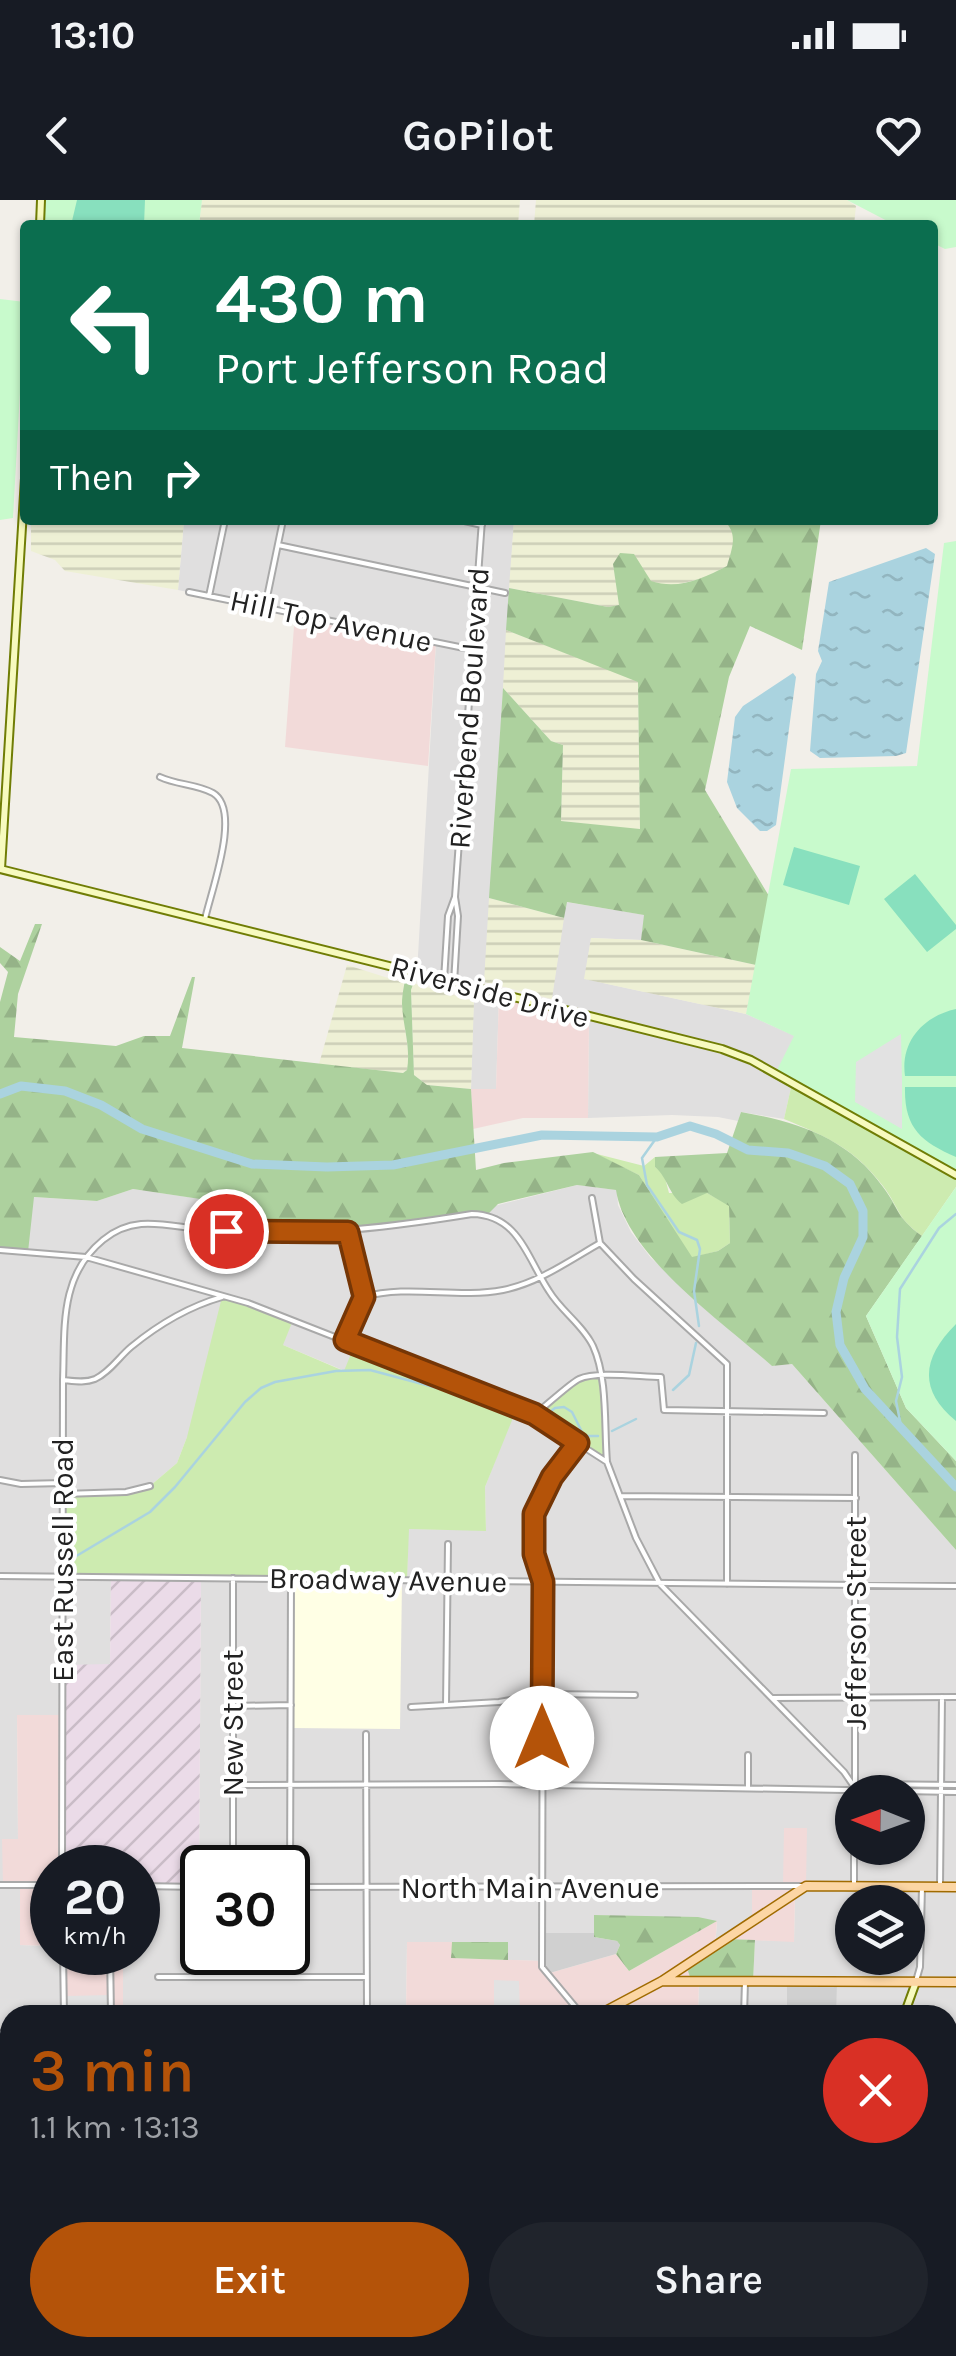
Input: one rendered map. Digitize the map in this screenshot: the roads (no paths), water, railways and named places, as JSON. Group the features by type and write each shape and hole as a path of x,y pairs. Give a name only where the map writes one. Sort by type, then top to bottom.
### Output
{"main road":[{"path":"1,869 22,525"},
{"name":"Riverside Drive","path":"1,869 722,1050 750,1060 956,1175"},
{"path":"617,2005 662,1981 806,1886"},
{"name":"North Main Avenue","path":"806,1886 835,1886"},
{"name":"North Main Avenue","path":"925,1887 956,1887"},
{"path":"698,1958 688,1972 690,1978 699,1982"},
{"path":"662,1981 956,1982"},
{"path":"908,2005 916,1982"}],"street":[{"path":"209,596 224,525"},
{"path":"264,607 282,525"},
{"name":"Riverbend Boulevard","path":"454,897 482,525"},
{"path":"278,545 505,592"},
{"name":"Hill Top Avenue","path":"189,592 474,650"},
{"path":"160,777 202,788 218,796 224,805 226,827 204,919"},
{"path":"444,980 448,916 454,897"},
{"path":"454,897 458,916 454,983"},
{"path":"592,1198 600,1243 727,1364 728,1584"},
{"path":"86,1257 115,1232 144,1222 254,1232 348,1232 487,1215 510,1226 593,1346 600,1376 607,1462 636,1538 660,1584 841,1775"},
{"path":"345,1340 364,1297 348,1232"},
{"path":"364,1297 404,1289 504,1290 542,1277 600,1243"},
{"path":"0,1250 86,1257 248,1303 534,1414 607,1462"},
{"name":"East Russell Road","path":"62,1845 66,1302 69,1286 86,1257"},
{"path":"63,1380 90,1381 104,1374 162,1323 193,1305 222,1297"},
{"path":"534,1414 576,1380 600,1376 662,1377 664,1410 824,1412"},
{"path":"574,2005 542,1967 543,1582 534,1554 534,1514 552,1477 578,1443"},
{"name":"Jefferson Street","path":"855,1454 855,1775"},
{"path":"0,1480 63,1483"},
{"path":"63,1494 126,1492 150,1486"},
{"path":"620,1496 856,1498"},
{"path":"446,1705 448,1544"},
{"name":"Broadway Avenue","path":"0,1576 956,1586"},
{"name":"New Street","path":"232,1845 233,1578"},
{"path":"289,1845 291,1578"},
{"path":"412,1707 499,1702 543,1694 635,1695"},
{"path":"940,1886 942,1697"},
{"path":"772,1698 956,1697"},
{"path":"233,1706 291,1705"},
{"path":"366,1734 366,2005"},
{"path":"748,1755 748,1787"},
{"path":"233,1785 835,1789"},
{"path":"925,1785 956,1785"},
{"path":"925,1792 956,1792"},
{"path":"0,1885 30,1885"},
{"name":"North Main Avenue","path":"310,1887 806,1886"},
{"path":"772,1887 781,1894 778,1905"},
{"path":"63,1975 64,2005"},
{"path":"110,1975 111,2005"},
{"path":"916,1982 918,1975"},
{"path":"158,1977 366,1977"},
{"path":"744,1982 744,2005"}],"water":[{"path":"926,548 935,554 906,753 820,758 810,751 816,674 822,661 818,651 829,582"},
{"path":"793,673 796,677 776,825 760,831 737,808 727,782 735,717 743,706"}],"waterway":[{"path":"0,1094 21,1086 65,1091 101,1105 142,1129 252,1164 393,1165 542,1135 657,1137 690,1126 748,1150 788,1153 825,1166 850,1184 863,1211 863,1237 844,1278 836,1312 840,1345 865,1389 956,1487"},
{"path":"657,1137 642,1158 647,1185 679,1232 697,1240 700,1249 694,1291 699,1326"},
{"path":"901,1426 896,1401 902,1377 897,1337 900,1289 939,1228 956,1214"},
{"path":"673,1390 689,1375 696,1343"},
{"path":"73,1558 150,1512 245,1402 275,1382 336,1371 370,1370 471,1397 539,1422"},
{"path":"546,1415 564,1407 572,1412 584,1436 598,1436"},
{"path":"612,1431 636,1419"}]}
